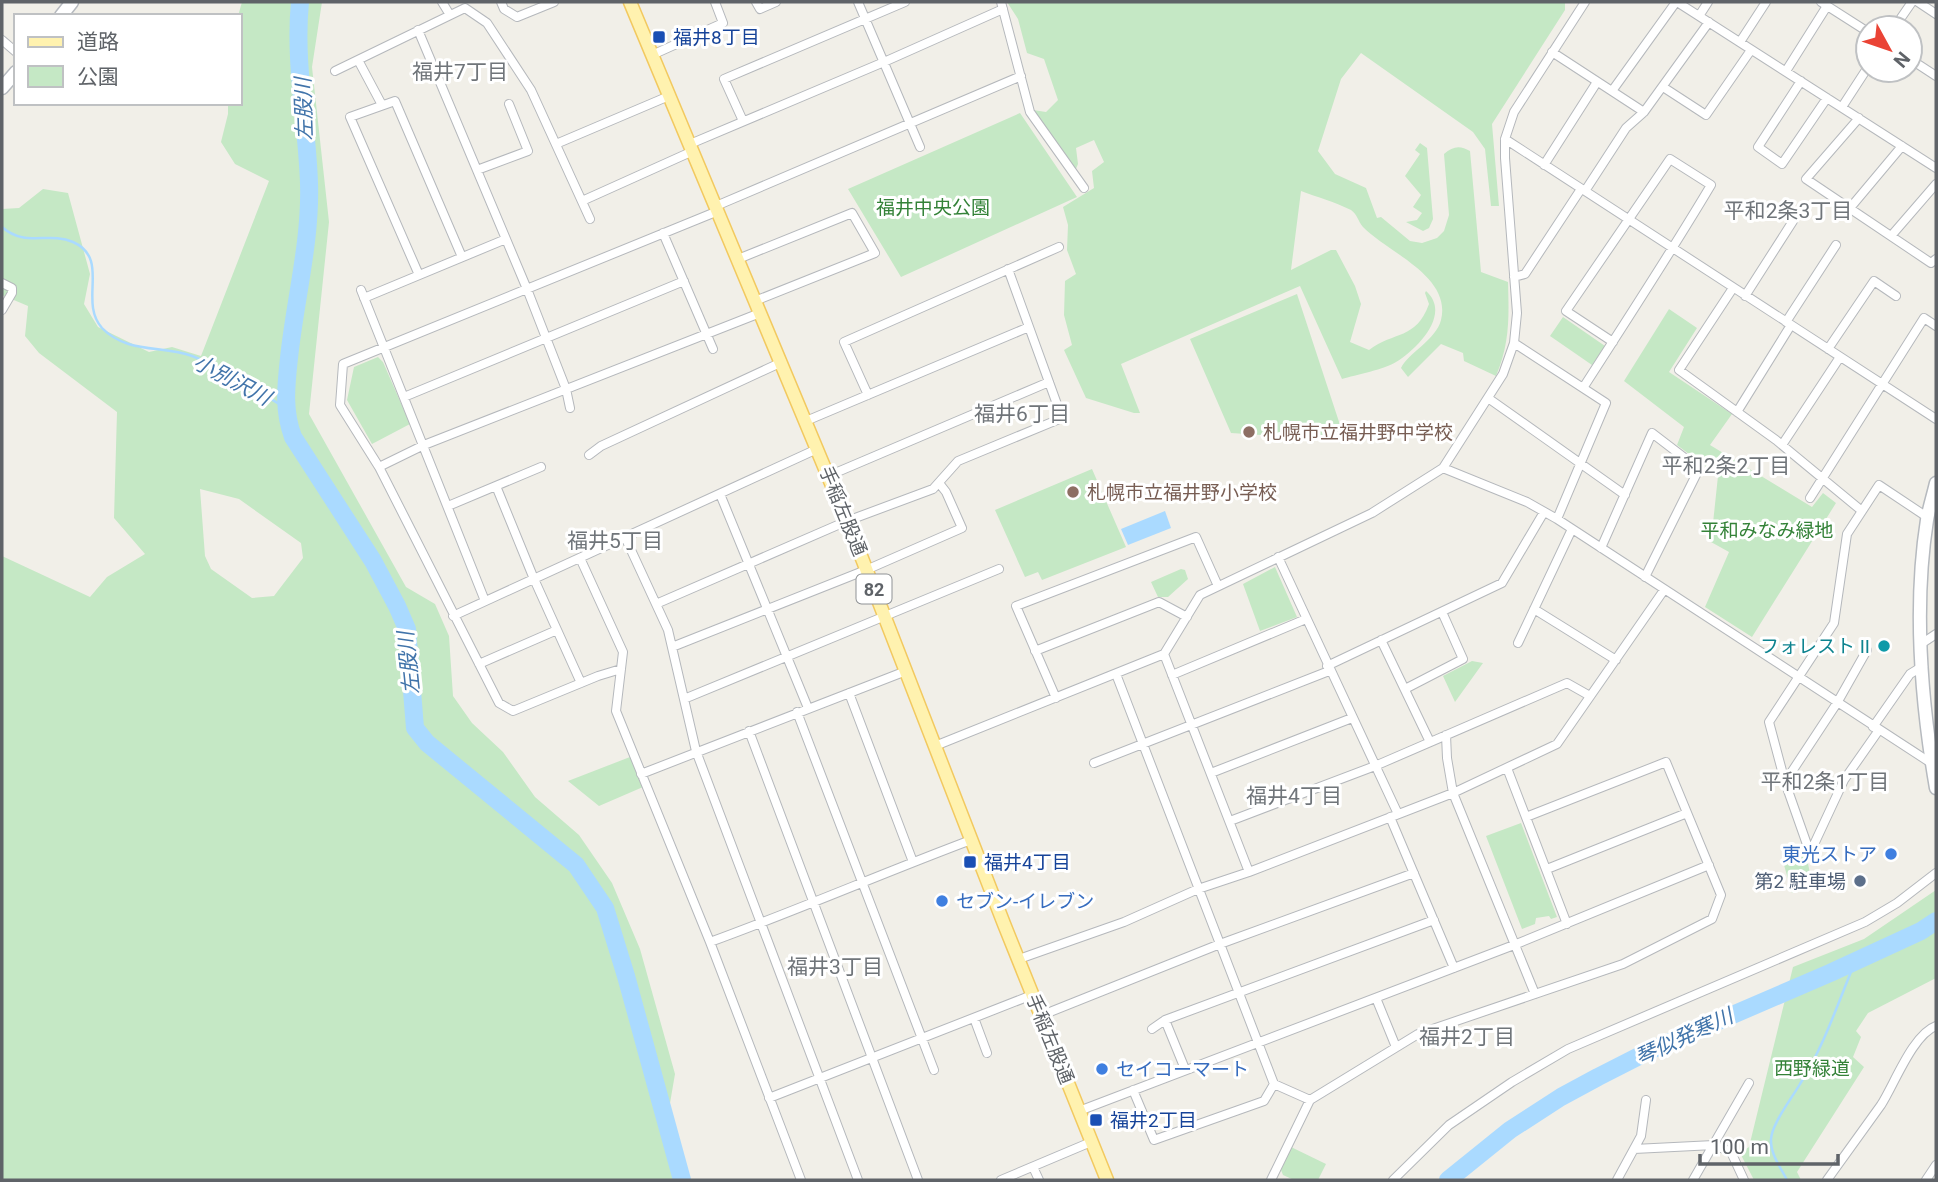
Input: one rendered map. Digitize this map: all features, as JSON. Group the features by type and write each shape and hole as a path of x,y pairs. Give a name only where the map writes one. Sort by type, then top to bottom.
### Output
{"main road":[{"name":"手稲左股通","path":"630,2 847,521 1040,1016 1107,1180"}],"street":[{"path":"442,2 450,15"},
{"path":"501,2 505,9 517,17 554,2"},
{"path":"652,55 723,23 715,2"},
{"path":"756,2 760,9 776,2"},
{"path":"858,2 920,147"},
{"path":"743,121 724,79 905,2"},
{"path":"935,747 1164,654 1200,595 1372,513 1443,468 1503,374 1514,343 1517,313 1505,139 1514,112 1585,2"},
{"path":"1612,92 1677,2 1936,168"},
{"path":"1699,16 1708,2"},
{"path":"1740,42 1766,2"},
{"path":"1918,2 1936,14"},
{"path":"1786,71 1824,4 1854,23"},
{"path":"582,201 743,121 884,62 1002,5 1030,112 1084,188"},
{"path":"335,71 465,8 486,23 531,90 590,219"},
{"path":"1514,277 1525,274 1626,128 1644,112 1709,22"},
{"path":"418,30 527,289 566,389 570,408"},
{"path":"1663,87 1706,115 1751,50"},
{"path":"1552,52 1644,112"},
{"path":"358,60 382,105"},
{"path":"2,88 14,74"},
{"path":"621,669 513,711 499,703 379,467 340,405 343,364 663,233 1021,76"},
{"path":"1801,81 1758,147 1783,164 1827,98"},
{"path":"1544,165 1597,82"},
{"path":"1842,107 1857,84"},
{"path":"556,144 669,96"},
{"path":"419,275 350,117 394,101 462,257"},
{"path":"477,170 528,151 509,104"},
{"path":"1859,118 1806,179 1931,263 1936,258"},
{"path":"1505,139 1672,250 1936,419"},
{"path":"1850,208 1902,146"},
{"path":"1583,388 1613,342 1672,250 1711,186 1670,159 1566,311 1613,342"},
{"path":"1891,236 1936,184"},
{"path":"379,467 424,445 707,334 758,307 875,253 852,213 738,259"},
{"path":"1745,296 1793,221"},
{"path":"663,233 713,349"},
{"path":"485,601 363,294 419,275 506,239"},
{"path":"1737,412 1836,245"},
{"path":"868,395 844,342 1059,247"},
{"path":"656,604 847,521 933,489 958,461 1062,418 1008,269"},
{"path":"404,397 684,281"},
{"path":"1828,349 1874,281 1896,296"},
{"path":"2,283 12,288 12,293 2,310"},
{"path":"1733,288 1679,370 1782,445 1861,512"},
{"path":"1810,498 1924,318 1936,326"},
{"path":"806,421 1029,327"},
{"path":"1514,343 1606,403 1557,519"},
{"path":"1782,445 1840,357"},
{"path":"589,455 601,446 782,362"},
{"path":"828,475 1049,382"},
{"path":"1488,398 1625,495"},
{"path":"1601,548 1652,433 1699,468 1645,577"},
{"path":"453,616 817,449"},
{"path":"448,506 541,467"},
{"path":"1443,468 1527,502 1557,519 1934,767"},
{"path":"673,647 866,570 962,528 939,482"},
{"path":"1936,484 1927,517 1922,558 1921,644 1936,788"},
{"path":"1923,666 1910,674 1844,780 1810,853 1785,782 1769,722 1834,623 1847,534 1879,485 1927,517"},
{"path":"496,486 581,683"},
{"path":"720,494 808,708"},
{"path":"1094,763 1328,668 1502,583 1544,512"},
{"path":"1518,643 1573,529"},
{"path":"625,537 668,629 696,751 858,1180"},
{"path":"1056,698 1016,606 1196,537 1218,586"},
{"path":"1278,557 1375,765 1414,873 1454,968"},
{"path":"580,558 623,652 616,711 710,942 801,1180"},
{"path":"684,699 999,569"},
{"path":"1018,959 1125,922 1198,889 1249,872 1452,793 1557,744 1664,590"},
{"path":"1035,651 1159,602 1187,617"},
{"path":"1534,609 1616,660"},
{"path":"1405,689 1463,659 1442,612"},
{"path":"1172,675 1306,619"},
{"path":"479,664 557,631"},
{"path":"1921,644 1936,634"},
{"path":"1381,640 1430,742"},
{"path":"1785,782 1837,703 1867,650"},
{"path":"1164,654 1249,872"},
{"path":"641,774 906,671"},
{"path":"1116,674 1274,1084 1310,1100"},
{"path":"1230,821 1375,765 1567,683 1591,696"},
{"path":"849,693 913,862"},
{"path":"797,712 934,1070"},
{"path":"1211,773 1352,718"},
{"path":"749,731 918,1180"},
{"path":"1446,735 1452,793 1535,994"},
{"path":"1275,1179 1310,1100 1396,1047 1418,1034 1623,964 1712,919 1721,895 1666,762 1526,817"},
{"path":"1507,768 1567,924"},
{"path":"1547,869 1688,813"},
{"path":"710,942 814,904 971,840"},
{"path":"1079,1111 1514,945 1709,865"},
{"path":"1040,1016 1220,944 1414,873"},
{"path":"1393,1180 1449,1125 1567,1048 1865,922 1897,903 1936,873"},
{"path":"1152,1029 1165,1020 1434,920"},
{"path":"769,1098 1032,995"},
{"path":"1376,998 1396,1047"},
{"path":"974,1018 987,1053"},
{"path":"1165,1020 1185,1069"},
{"path":"1827,1180 1882,1102 1916,1045 1931,1027 1936,1026"},
{"path":"1693,1180 1749,1083"},
{"path":"1133,1090 1154,1140 1264,1101 1274,1084"},
{"path":"1617,1180 1642,1136 1646,1100"},
{"path":"1001,1180 1091,1142"},
{"path":"1634,1149 1714,1145 1731,1152 1744,1180"},
{"path":"1926,1180 1936,1165"},
{"path":"1033,1167 1039,1180"}],"green space":[{"path":"242,2 322,2 312,67 329,222 309,414 406,587 435,604 449,636 453,696 472,723 503,752 535,797 579,835 612,883 640,949 675,1074 664,1138 676,1180 2,1180 2,556 90,597 107,577 145,554 114,518 117,412 39,353 25,336 28,306 2,295 2,209 19,208 43,189 68,193 90,274 84,304 98,327 149,352 172,347 201,356 269,181 235,164 221,142 228,105 242,105 242,14 239,14","holes":["200,489 239,499 301,543 303,558 274,596 252,598 211,569 205,556"]},
{"path":"1007,2 1565,2 1565,10 1492,124 1499,206 1491,206 1485,149 1473,132 1361,53 1341,79 1318,151 1335,174 1366,188 1377,218 1381,217 1410,241 1422,243 1437,238 1444,231 1449,215 1444,154 1457,147 1470,151 1481,272 1508,282 1506,341 1496,376 1464,361 1463,353 1441,344 1408,377 1401,368 1434,334 1441,320 1442,304 1437,290 1415,266 1363,227 1351,210 1301,191 1291,270 1336,250 1355,286 1361,304 1350,342 1369,350 1418,324 1429,304 1426,291 1433,300 1433,320 1429,330 1413,349 1391,365 1342,379 1300,286 1121,364 1140,413 1086,398 1064,350 1072,345 1064,315 1065,281 1076,274 1067,250 1068,225 1063,207 1094,188 1092,171 1104,162 1094,140 1076,148 1078,164 1075,171 1033,110 1046,112 1058,100 1044,59 1027,53 1018,19"},
{"name":"福井中央公園","path":"1020,113 1077,197 901,277 848,189"},
{"path":"1420,143 1427,148 1433,219 1429,228 1423,231 1406,222 1417,220 1422,213 1413,207 1421,195 1405,176 1420,154 1415,150"},
{"path":"1297,294 1343,434 1339,440 1231,433 1190,339"},
{"name":"平和みなみ緑地","path":"1669,309 1697,328 1669,372 1732,414 1710,445 1812,507 1823,493 1836,503 1752,637 1705,607 1729,552 1711,542 1718,476 1677,445 1684,427 1624,381"},
{"path":"1563,317 1605,346 1592,365 1550,336"},
{"path":"378,357 383,362 410,424 372,444 347,400 354,367"},
{"path":"1092,469 1126,547 1042,580 1038,572 1025,577 995,510"},
{"path":"1275,567 1297,617 1260,631 1243,584"},
{"path":"1181,569 1185,570 1188,579 1168,597 1158,597 1151,582"},
{"path":"1472,661 1483,663 1455,702 1443,676"},
{"path":"630,757 643,787 599,806 568,781"},
{"path":"1521,823 1557,917 1536,918 1535,924 1522,929 1486,836"},
{"path":"1806,854 1812,883 1792,893 1784,865"},
{"name":"西野緑道","path":"1936,890 1936,978 1868,1013 1856,1031 1861,1037 1853,1057 1864,1067 1797,1172 1801,1180 1754,1180 1740,1153 1749,1147 1793,967 1864,939"},
{"path":"1291,1147 1326,1164 1318,1180 1294,1180 1283,1175 1281,1170"}],"water":[{"path":"1165,511 1171,528 1128,545 1121,529"}],"waterway":[{"name":"左股川","path":"300,2 299,47 309,205 287,378 287,408 293,437 373,561 407,629 415,728 427,743 576,865 605,908 682,1180"},
{"name":"小別沢川","path":"2,227 20,237 64,239 84,249 93,270 95,317 102,328 112,336 122,342 181,353 205,361 286,408"},
{"name":"琴似発寒川","path":"1448,1180 1510,1130 1598,1077 1651,1050 1830,973 1921,931 1936,921"},
{"path":"1787,1180 1773,1151 1772,1135 1816,1055 1855,962"}],"place":[{"name":"福井8丁目","path":"659,37"},
{"name":"札幌市立福井野中学校","path":"1249,432"},
{"name":"札幌市立福井野小学校","path":"1073,492"},
{"name":"フォレスト II","path":"1884,646"},
{"name":"東光ストア","path":"1891,854"},
{"name":"福井4丁目","path":"970,862"},
{"name":"第2 駐車場","path":"1860,881"},
{"name":"セブン-イレブン","path":"942,901"},
{"name":"セイコーマート","path":"1102,1069"},
{"name":"福井2丁目","path":"1096,1120"}],"district":[{"name":"福井7丁目","path":"460,72"},
{"name":"平和2条3丁目","path":"1788,211"},
{"name":"福井6丁目","path":"1022,414"},
{"name":"平和2条2丁目","path":"1726,466"},
{"name":"福井5丁目","path":"615,541"},
{"name":"平和2条1丁目","path":"1825,782"},
{"name":"福井4丁目","path":"1294,796"},
{"name":"福井3丁目","path":"835,967"},
{"name":"福井2丁目","path":"1467,1037"}]}
